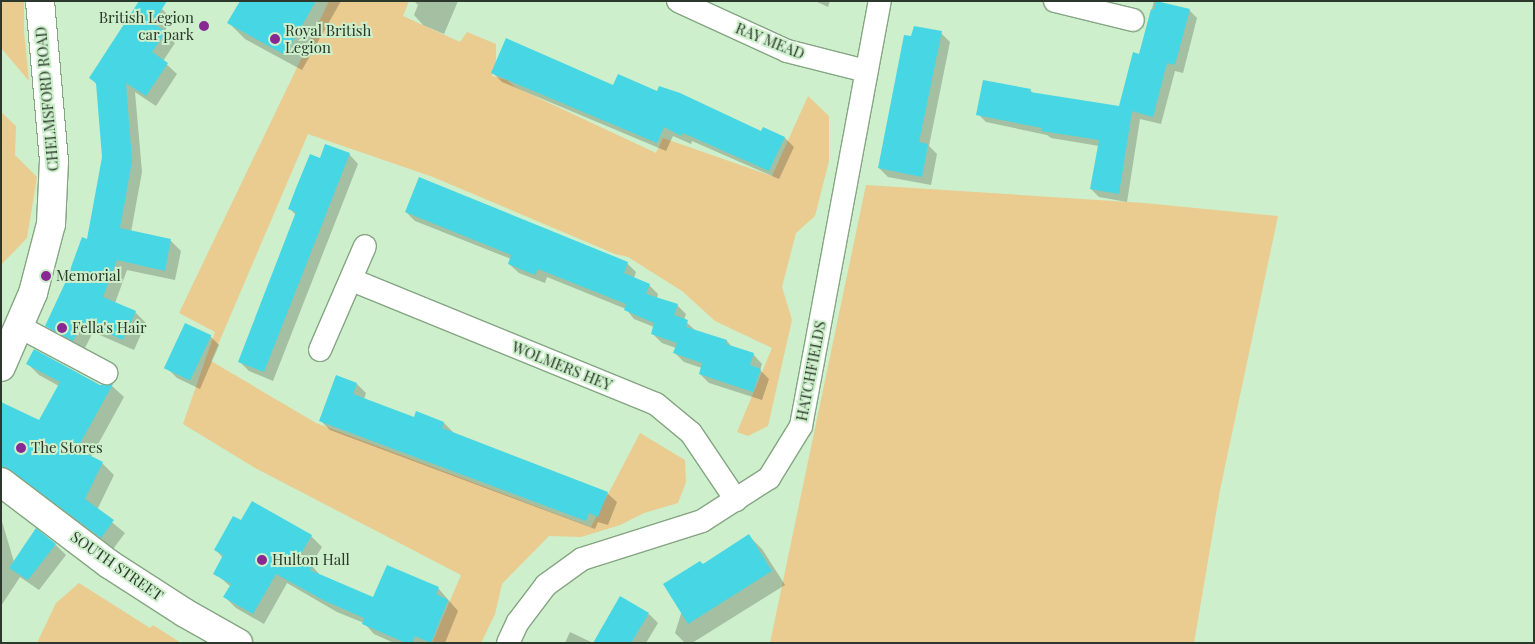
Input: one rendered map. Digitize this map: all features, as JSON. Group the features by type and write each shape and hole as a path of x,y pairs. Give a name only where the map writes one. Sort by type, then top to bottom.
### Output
{"street":[{"name":"CHELMSFORD ROAD","path":"1,367 20,327 33,293 51,224 54,190 52,132 40,1"},
{"name":"RAY MEAD","path":"678,1 787,51 866,71"},
{"name":"HATCHFIELDS","path":"508,643 518,622 546,586 582,558 702,521 769,478 801,426 880,1"},
{"path":"1055,1 1134,20"},
{"path":"320,350 352,280 365,246"},
{"name":"WOLMERS HEY","path":"352,280 656,404 691,433 736,500"},
{"path":"20,327 106,373"},
{"name":"SOUTH STREET","path":"1,482 109,564 186,613 238,643"}],"shaded area":[{"path":"1,1 24,1 24,32 29,81 1,48"},
{"path":"329,1 409,1 403,16 460,42 467,32 496,44 496,63 492,76 507,80 515,87 656,153 663,138 772,176 808,96 829,116 829,161 815,216 796,233 782,287 792,320 768,426 748,436 737,432 772,348 715,321 682,291 628,257 615,254 433,177 308,134 211,361 316,423 591,527 640,433 685,460 686,482 678,503 644,513 620,525 581,537 549,536 502,584 495,614 481,643 432,643 461,575 257,469 183,424 215,332 179,313"},
{"path":"1,112 16,126 15,155 37,177 27,238 1,265"},
{"path":"866,185 1144,203 1278,216 1220,490 1194,643 770,643"},
{"path":"79,583 150,628 153,625 181,643 37,643 56,603"}],"building":[{"path":"139,1 167,1 153,23 166,32 152,52 168,63 146,96 126,83 132,161 120,228 171,239 165,271 117,260 103,297 136,311 123,340 82,322 73,341 45,326 66,281 82,237 87,239 102,157 96,83 89,78"},
{"name":"Royal British Legion","path":"240,1 316,1 285,55 227,23"},
{"path":"1156,1 1190,9 1175,65 1167,63 1153,117 1132,111 1119,194 1090,189 1099,140 1041,131 1042,128 976,115 983,80 1031,89 1030,92 1119,106 1133,52 1139,54 1151,9 1154,10"},
{"path":"914,26 942,31 919,142 928,144 922,177 878,168 904,35 911,36"},
{"path":"506,38 613,85 618,74 657,91 659,86 680,93 761,131 763,127 785,137 769,171 683,133 681,136 664,127 657,143 491,73"},
{"path":"325,144 350,153 264,372 238,362 296,212 288,209 296,188 310,154 320,158"},
{"path":"419,177 628,262 624,273 650,284 646,294 678,304 674,315 688,320 686,327 727,340 726,344 754,353 750,365 761,369 753,392 699,374 702,363 673,353 677,343 651,334 654,323 624,310 626,304 538,269 535,275 508,264 511,255 405,212"},
{"path":"185,323 211,335 190,381 164,368"},
{"path":"34,349 100,385 113,384 77,449 103,462 85,499 114,520 101,538 10,470 1,467 1,402 39,420 60,382 26,364"},
{"path":"336,375 357,383 353,394 414,417 416,411 444,422 442,428 608,492 598,517 589,513 586,521 319,421"},
{"path":"252,501 312,535 299,557 313,565 310,570 373,597 387,565 439,587 436,594 448,600 431,643 415,636 412,643 406,643 362,624 364,618 325,601 276,574 253,614 223,597 231,584 213,574 223,555 214,550 233,516 241,520"},
{"path":"36,528 56,544 28,580 9,568"},
{"path":"749,534 772,571 688,624 663,584 700,561 703,564"},
{"path":"620,596 649,613 631,643 593,643"}],"place":[{"name":"British Legion car park","path":"204,26"},
{"name":"Royal British Legion","path":"275,39"},
{"name":"Memorial","path":"46,276"},
{"name":"Fella's Hair","path":"62,328"},
{"name":"The Stores","path":"21,448"},
{"name":"Hulton Hall","path":"262,560"}]}
